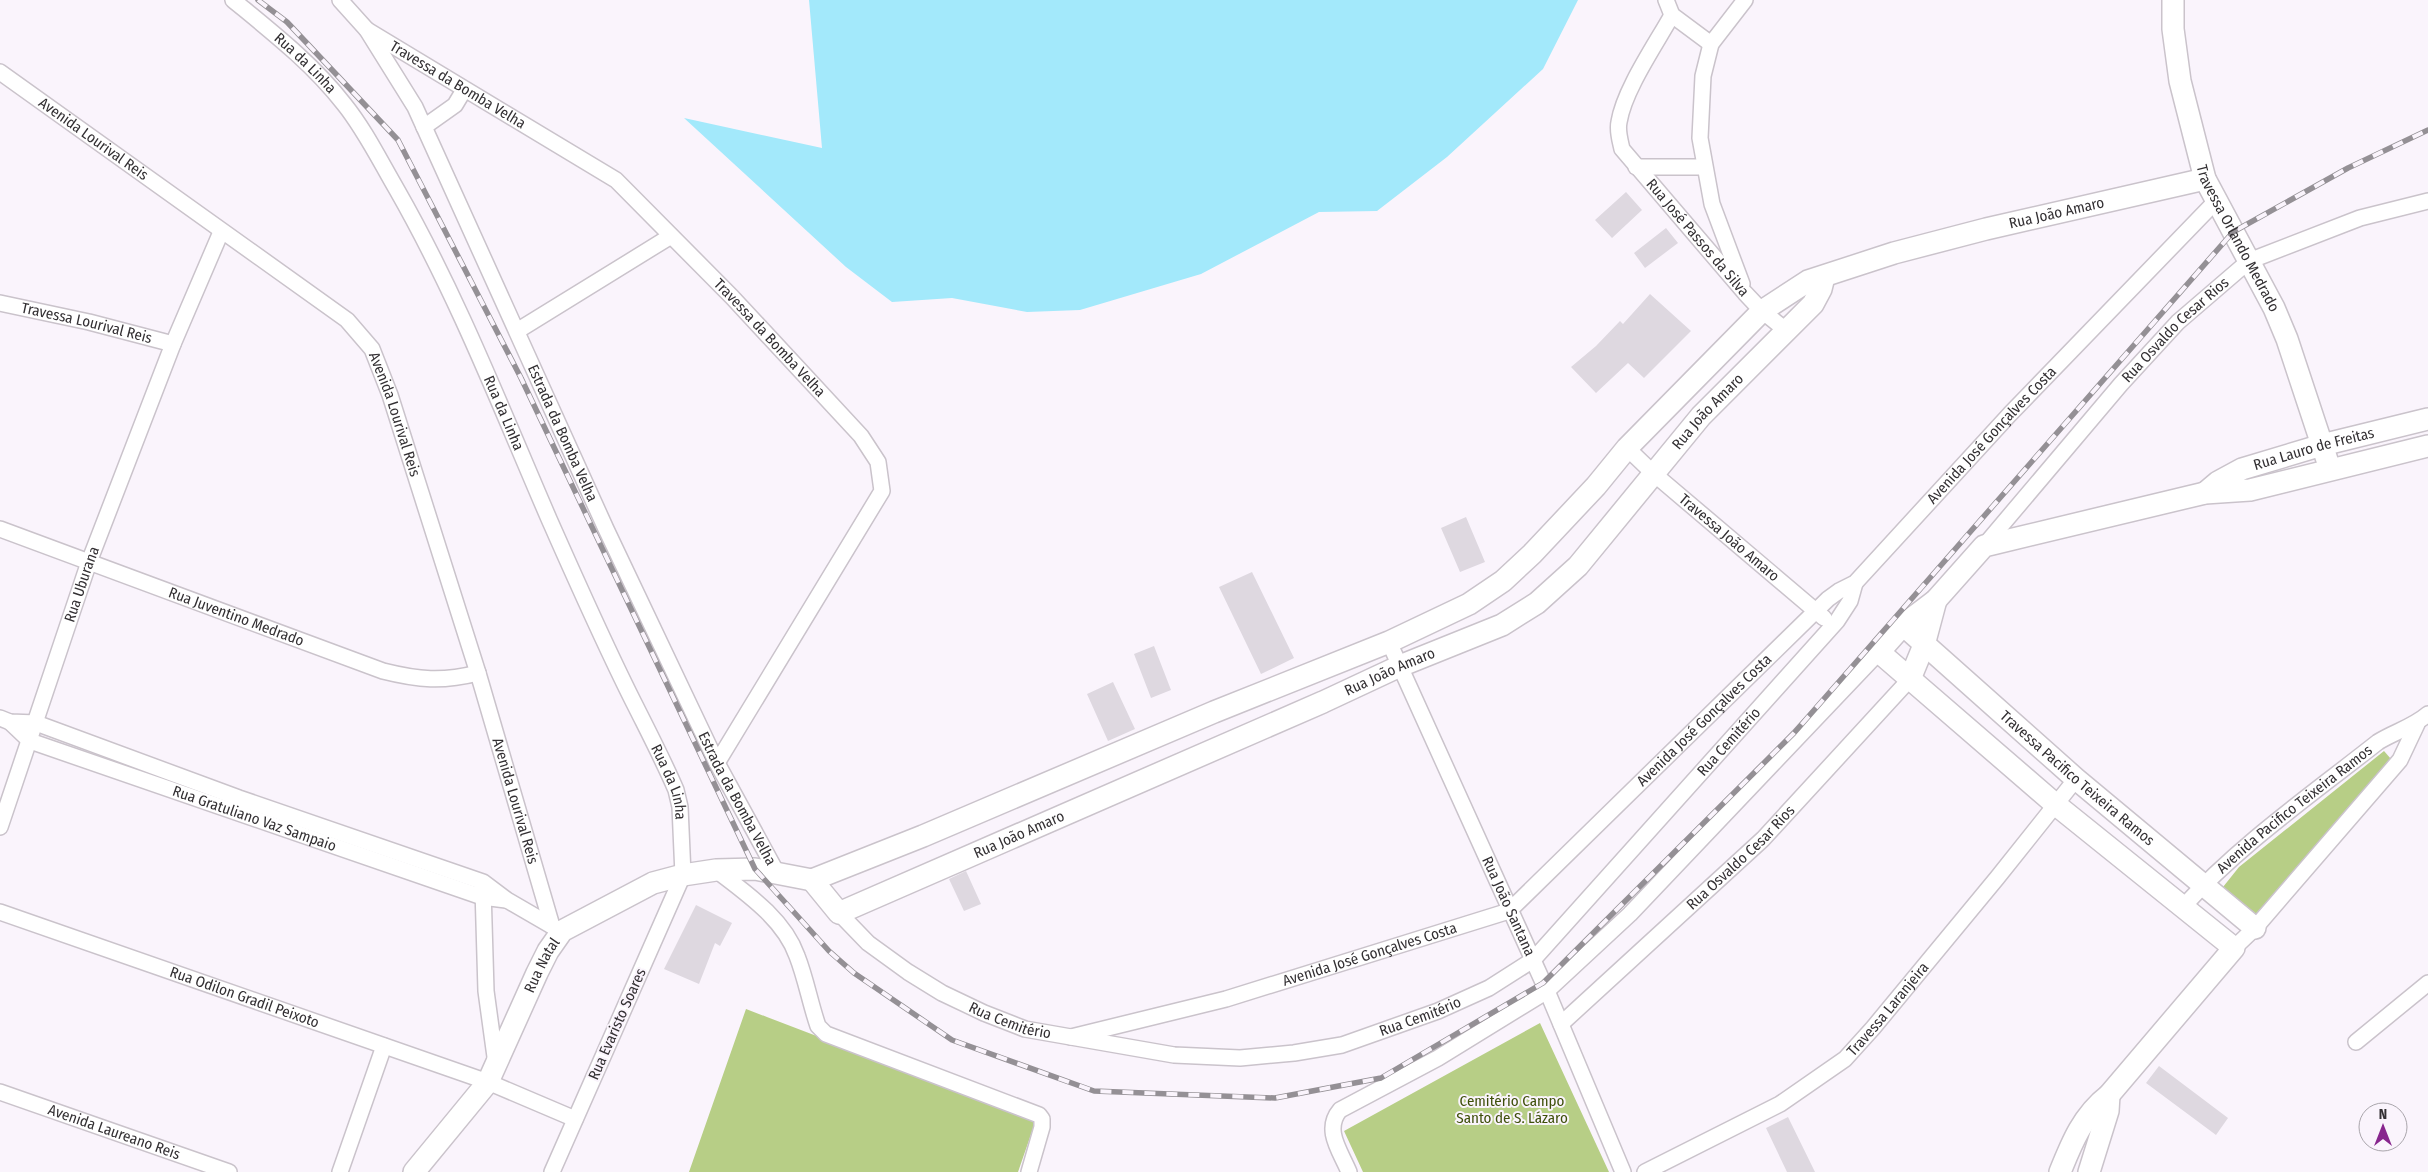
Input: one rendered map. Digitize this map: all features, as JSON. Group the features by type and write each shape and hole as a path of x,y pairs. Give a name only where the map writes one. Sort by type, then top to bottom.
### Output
{"street":[{"name":"Rua da Linha","path":"233,0 278,38 344,104 371,145 444,276 467,332 509,421 549,519 676,790 680,807 683,875"},
{"name":"Estrada da Bomba Velha","path":"340,0 367,30 396,74 424,127 606,529 717,763 776,873"},
{"path":"1666,0 1672,15 1711,44"},
{"name":"Rua José Passos da Silva","path":"1744,293 1712,204 1700,138 1703,76 1711,44 1745,0"},
{"name":"Travessa Orlando Medrado","path":"2173,0 2173,29 2180,82 2205,179 2249,261 2287,339 2330,469"},
{"name":"Rua José Passos da Silva","path":"1672,15 1629,93 1619,122 1622,149 1744,293"},
{"name":"Travessa da Bomba Velha","path":"367,30 616,180 732,297 861,436 878,462 882,491 717,763"},
{"name":"Avenida Lourival Reis","path":"0,72 347,320 372,349 390,394 557,928"},
{"path":"424,127 455,105 464,90"},
{"path":"1636,167 1704,167"},
{"name":"Rua João Amaro","path":"812,880 923,836 1214,712 1389,642 1468,604 1503,581 1562,522 1627,448 1762,311 1808,281 1885,255 1986,229 2205,179"},
{"name":"Avenida José Gonçalves Costa","path":"1071,1037 1226,999 1392,949 1509,911 1816,611 1839,591 1855,583 2010,414 2216,201"},
{"name":"Rua Osvaldo Cesar Rios","path":"1984,546 2122,384 2178,322 2249,261 2360,218 2428,201"},
{"name":"Rua Uburana","path":"0,827 90,562 173,344 222,232"},
{"path":"517,331 671,236"},
{"name":"Rua João Amaro","path":"839,913 1323,702 1400,666 1502,625 1537,603 1578,566 1701,416 1813,304 1821,289 1824,277"},
{"path":"1744,293 1762,311 1787,331"},
{"name":"Travessa Lourival Reis","path":"0,303 89,322 173,344"},
{"name":"Rua Lauro de Freitas","path":"2205,493 2218,482 2242,469 2322,445 2428,419"},
{"name":"Rua Lauro de Freitas","path":"1984,546 2205,493 2250,490 2428,446"},
{"name":"Travessa João Amaro","path":"1627,448 1653,473 1833,626"},
{"name":"Rua Juventino Medrado","path":"0,530 384,671 413,678 436,680 453,679 478,672"},
{"path":"1350,1172 1334,1138 1332,1125 1334,1116 1350,1103 1438,1058 1547,991 1630,914 1903,625 1936,600 1984,546"},
{"name":"Rua Cemitério","path":"839,913 868,943 942,993 1025,1030 1174,1055 1240,1058 1294,1054 1342,1045 1411,1021 1489,988 1533,960 1833,626 1850,601 1855,583"},
{"path":"1910,679 1924,645 1936,600"},
{"name":"Travessa Pacifico Teixeira Ramos","path":"1903,625 2076,779 2202,886 2255,928"},
{"name":"Rua João Santana","path":"1389,642 1509,911 1547,991 1623,1172"},
{"name":"Travessa Pacifico Teixeira Ramos","path":"1879,652 2055,804 2234,948"},
{"name":"Rua Osvaldo Cesar Rios","path":"1560,1024 1763,840 1910,679"},
{"name":"Avenida Pacifico Teixeira Ramos","path":"2182,908 2202,886 2257,838 2378,742 2422,719"},
{"name":"Avenida Pacifico Teixeira Ramos","path":"2234,948 2255,928 2400,760 2422,719"},
{"name":"Rua Gratuliano Vaz Sampaio","path":"5,720 36,723 239,798 483,890 507,900 557,928"},
{"name":"Rua Gratuliano Vaz Sampaio","path":"5,720 30,741 234,813 483,890"},
{"name":"Travessa Laranjeira","path":"1645,1172 1780,1104 1845,1058 1873,1028 2076,779"},
{"path":"234,813 239,798"},
{"name":"Rua Natal","path":"414,1172 492,1073 557,928 653,883 683,875 716,870 754,870 812,880"},
{"path":"716,870 745,892 777,923 790,940 797,956 818,1026 826,1034 1034,1112 1042,1119 1042,1127 1029,1172"},
{"name":"Rua Evaristo Soares","path":"552,1172 683,875"},
{"path":"812,880 839,913"},
{"path":"483,890 486,991 492,1073"},
{"name":"Rua Odilon Gradil Peixoto","path":"0,912 384,1046 492,1073 575,1119"},
{"path":"2060,1172 2084,1119 2098,1103 2109,1095 2234,948"},
{"path":"2356,1042 2428,983"},
{"path":"340,1172 384,1046"},
{"name":"Avenida Laureano Reis","path":"0,1092 229,1172"},
{"path":"2089,1172 2108,1111 2109,1095"}],"green space":[{"path":"2384,751 2391,759 2255,916 2223,887 2239,867"},
{"path":"746,1009 1036,1120 1018,1172 689,1172"},
{"name":"Cemitério Campo Santo de S. Lázaro","path":"1540,1023 1609,1172 1363,1172 1344,1131"}],"water":[{"path":"809,0 1578,0 1543,69 1447,157 1377,211 1319,212 1201,274 1080,310 1027,312 952,298 892,302 846,267 684,118 822,148"}],"building":[{"path":"1626,192 1642,210 1612,238 1595,220"},
{"path":"1666,228 1678,243 1645,268 1634,253"},
{"path":"1650,294 1691,331 1644,378 1628,363 1596,393 1571,367 1596,346 1620,321 1623,324"},
{"path":"1466,517 1485,562 1460,572 1441,528"},
{"path":"1252,572 1294,658 1261,674 1219,587"},
{"path":"1154,646 1171,690 1151,698 1134,654"},
{"path":"1113,682 1135,729 1108,741 1087,694"},
{"path":"966,871 981,904 964,911 949,879"},
{"path":"696,905 732,923 720,946 715,943 699,984 664,969"},
{"path":"2159,1066 2228,1118 2216,1135 2146,1083"},
{"path":"1788,1117 1815,1172 1787,1172 1766,1128"}],"railway":[{"path":"258,0 287,22 398,140 521,378 755,869 829,951 854,973 952,1040 1094,1091 1275,1098 1381,1078 1543,983 1794,733 2233,232 2348,168 2428,130"}]}
